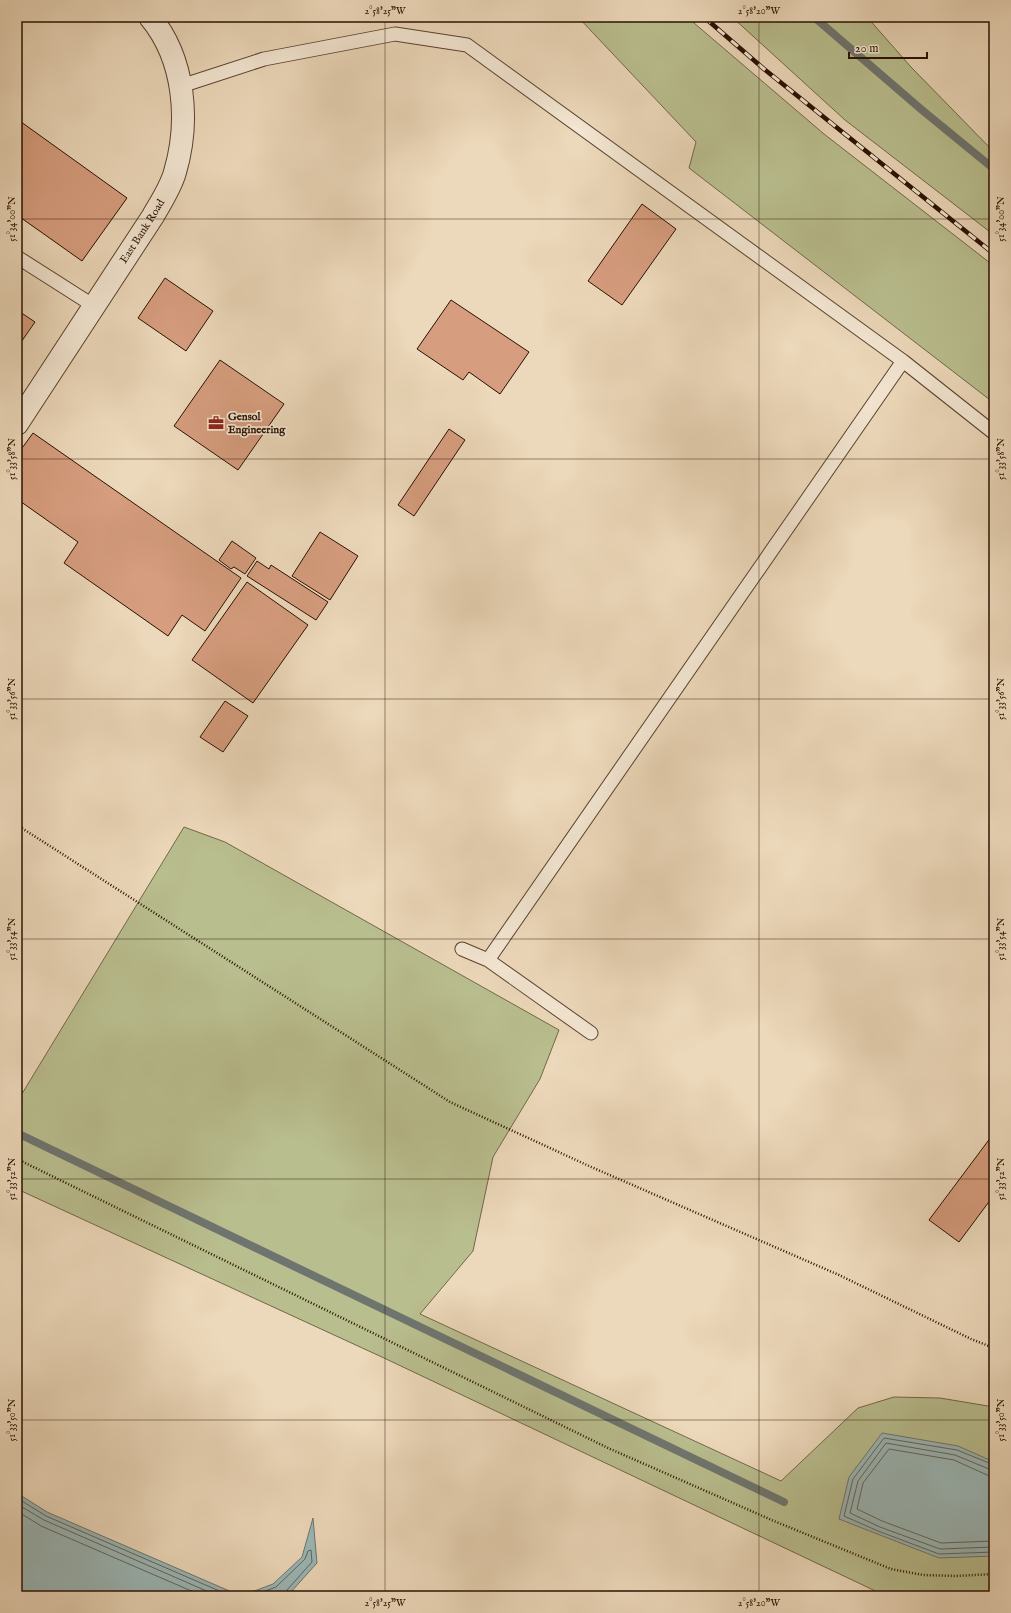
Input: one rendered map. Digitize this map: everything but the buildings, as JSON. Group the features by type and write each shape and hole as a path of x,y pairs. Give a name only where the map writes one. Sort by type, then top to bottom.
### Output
{"street":[{"name":"East Bank Road","path":"17,424 153,216 175,173 180,152 182,128 181,86 178,70 172,55 164,38 150,17"}],"lane":[{"path":"181,86 264,59 395,34 467,45 903,360 994,433"},
{"path":"17,257 94,306"},
{"path":"488,960 903,360"},
{"path":"462,949 488,960 591,1033"}],"path":[{"path":"17,825 450,1102 589,1166 839,1275 971,1339 994,1348"},
{"path":"17,1159 608,1448 774,1521 892,1569 923,1575 955,1576 994,1574"}],"green space":[{"path":"578,17 687,17 824,134 994,266 994,403 689,168 696,142"},
{"path":"732,17 867,17 911,67 994,152 994,235 845,120"},
{"path":"184,827 225,842 559,1030 540,1079 493,1157 473,1251 420,1314 781,1481 858,1408 894,1397 940,1398 994,1407 994,1596 886,1596 384,1358 17,1189 17,1102"}],"water":[{"path":"882,1433 958,1446 994,1462 994,1556 939,1558 839,1519 849,1477"},
{"path":"17,1493 47,1512 241,1596 17,1596"},
{"path":"313,1518 317,1563 290,1593 291,1596 241,1596 273,1584 302,1557"}],"waterway":[{"path":"814,17 922,110 994,169"},
{"path":"17,1133 784,1502"}],"railway":[{"path":"704,17 764,69 994,254"}],"place":[{"name":"Gensol Engineering","path":"216,423"}]}
